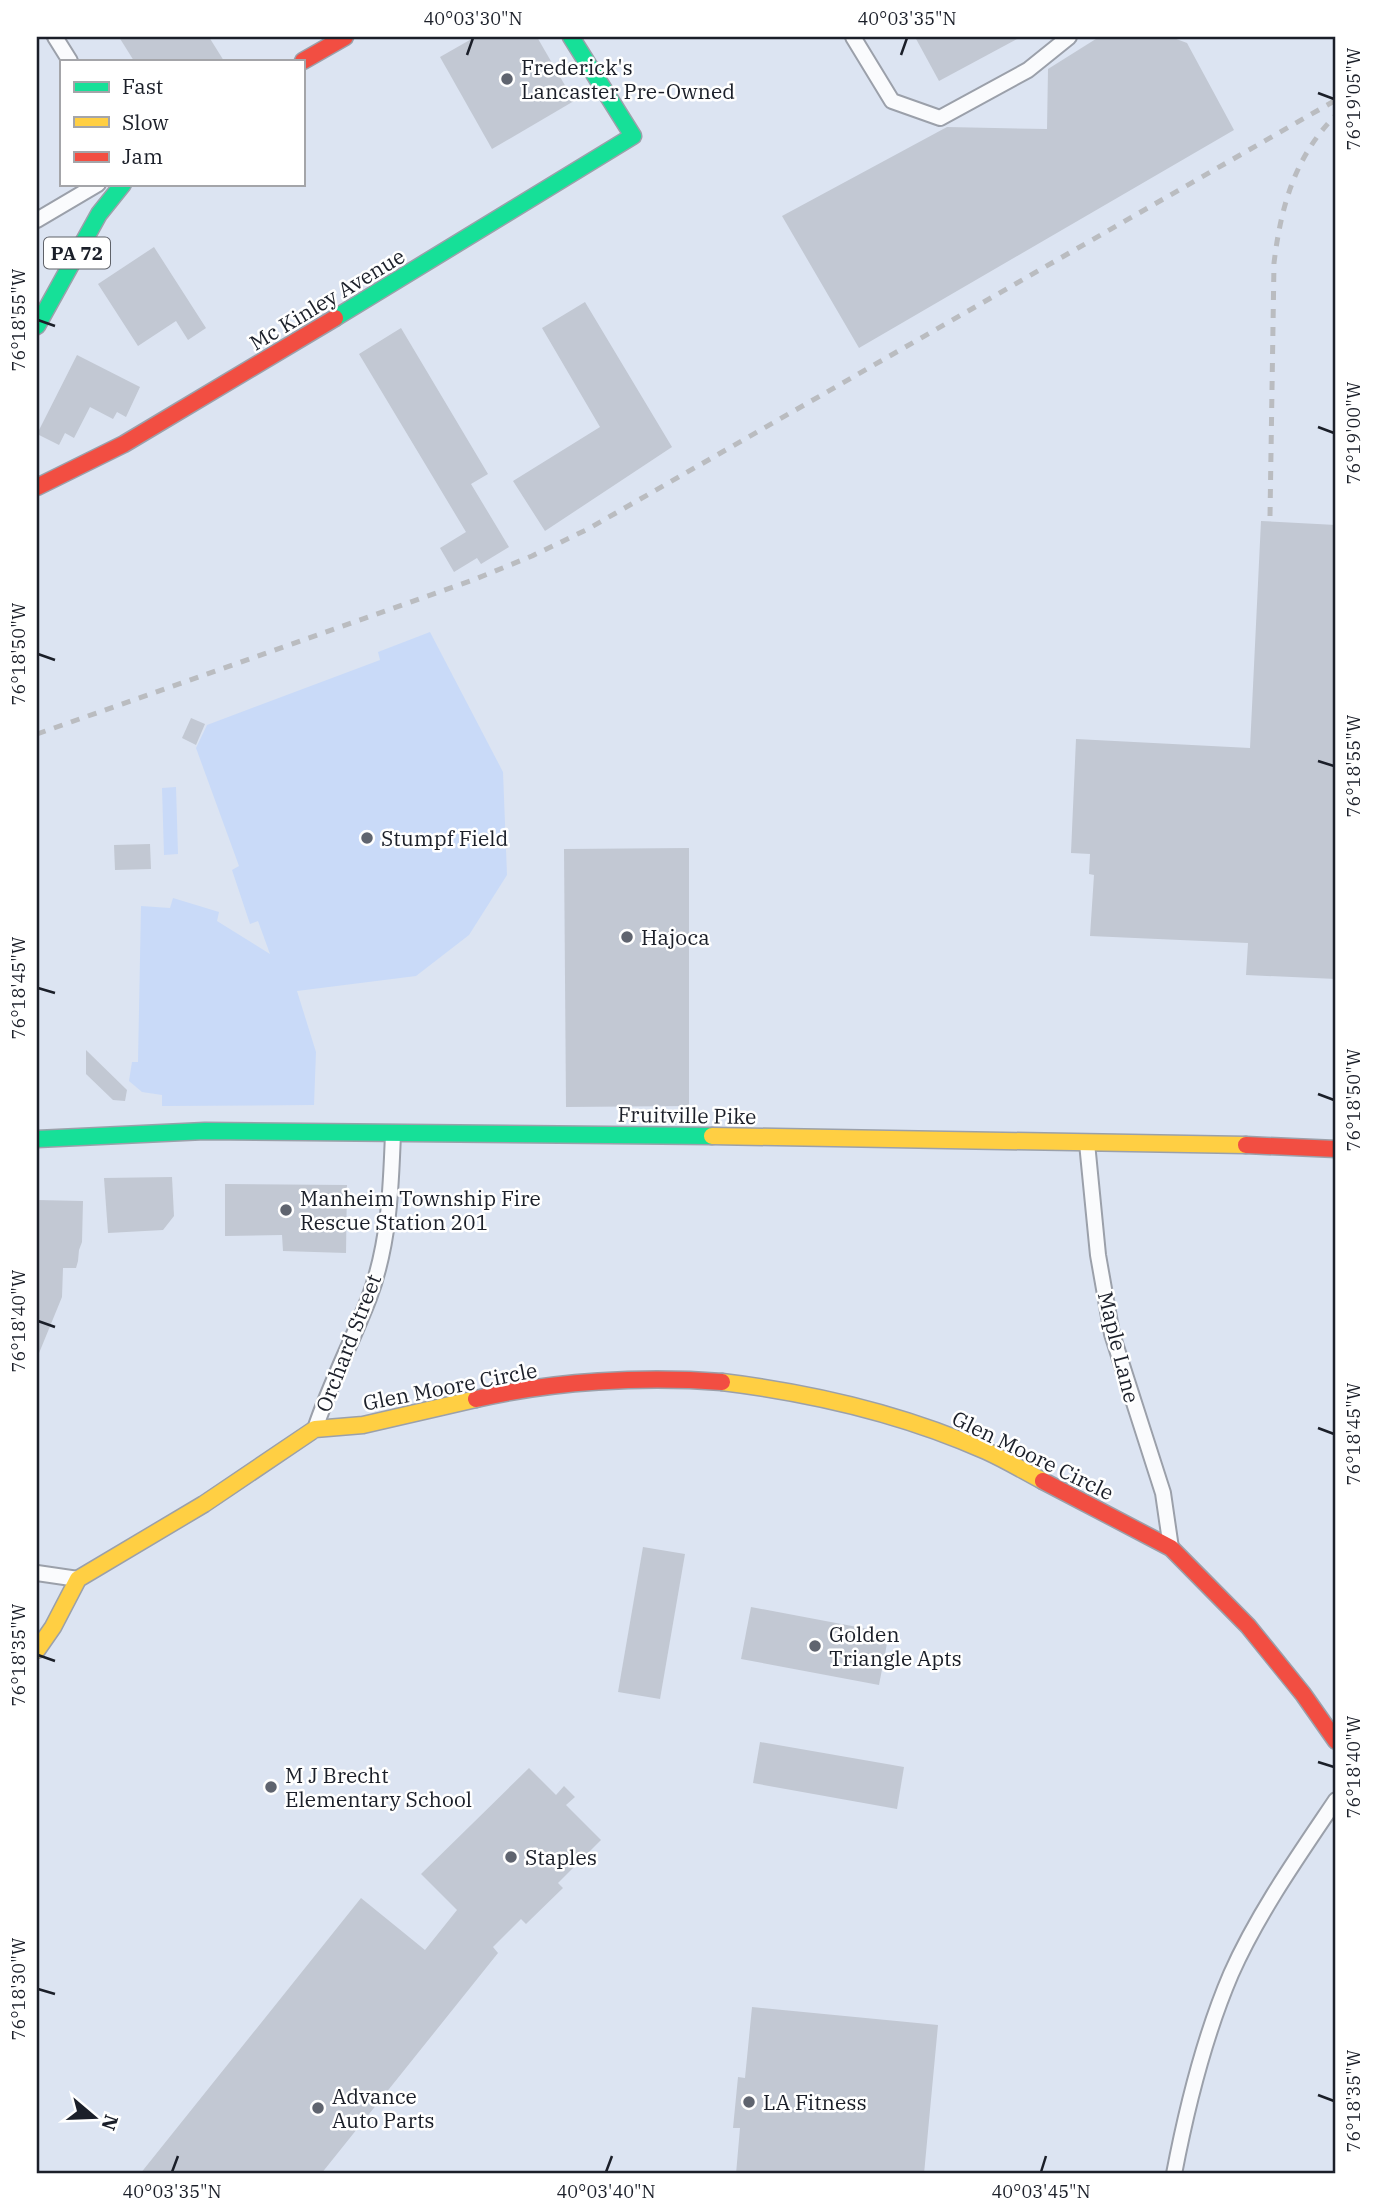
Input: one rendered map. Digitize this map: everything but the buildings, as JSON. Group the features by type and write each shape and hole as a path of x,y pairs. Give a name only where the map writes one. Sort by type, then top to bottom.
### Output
{"street":[{"path":"55,37 68,60"},
{"path":"304,60 345,37"},
{"name":"Mc Kinley Avenue","path":"37,487 124,444 225,385 633,136 571,37"},
{"path":"853,37 892,102 940,118 1028,70 1069,37"},
{"path":"37,220 95,186"},
{"name":"PA 72","path":"37,326 99,214 121,186"},
{"name":"Fruitville Pike","path":"37,1139 205,1131 548,1133 1336,1149"},
{"name":"Orchard Street","path":"315,1429 330,1385 369,1297 380,1259 391,1199 393,1133"},
{"name":"Maple Lane","path":"1087,1143 1098,1255 1112,1334 1163,1493 1171,1548"},
{"name":"Glen Moore Circle","path":"79,1579 204,1504 315,1429 363,1425 500,1394 563,1385 656,1380 719,1382 772,1388 869,1409 944,1434 1016,1466 1171,1548 1248,1626 1303,1694 1336,1741"},
{"path":"37,1573 79,1579 37,1650"},
{"path":"1174,2174 1196,2075 1232,1972 1269,1905 1336,1800"}],"shaded area":[{"name":"Stumpf Field","path":"430,632 503,772 507,875 469,935 416,976 297,991 316,1052 314,1105 162,1106 162,1095 142,1092 129,1081 132,1062 138,1062 141,906 170,908 173,898 219,912 217,921 270,954 258,921 250,924 232,870 239,866 196,748 207,725 380,660 378,652"},
{"path":"176,787 178,854 164,855 162,788"}],"railway":[{"path":"37,734 473,580 588,529 1336,100"},
{"path":"1270,516 1274,263 1277,242 1286,202 1300,165 1310,147 1336,115"}],"traffic: fast":[{"path":"335,318 633,136 571,37"},
{"path":"37,326 99,214 121,186"},
{"path":"37,1139 205,1131 712,1136"}],"traffic: slow":[{"path":"712,1136 1246,1145"},
{"path":"722,1382 790,1392 890,1416 986,1451 1043,1481"},
{"path":"37,1650 53,1627 78,1579 204,1504 315,1429 363,1425 476,1399"}],"traffic: jam":[{"path":"304,60 345,37"},
{"path":"37,487 124,444 335,318"},
{"path":"1246,1145 1336,1149"},
{"path":"476,1399 567,1384 630,1380 722,1382"},
{"path":"1043,1481 1171,1548 1248,1626 1303,1694 1336,1741"}],"place":[{"name":"Frederick's Lancaster Pre-Owned","path":"507,79"},
{"name":"Stumpf Field","path":"367,838"},
{"name":"Hajoca","path":"627,937"},
{"name":"Manheim Township Fire Rescue Station 201","path":"286,1210"},
{"name":"Golden Triangle Apts","path":"815,1646"},
{"name":"M J Brecht Elementary School","path":"271,1787"},
{"name":"Staples","path":"511,1857"},
{"name":"LA Fitness","path":"749,2102"},
{"name":"Advance Auto Parts","path":"318,2108"}]}
